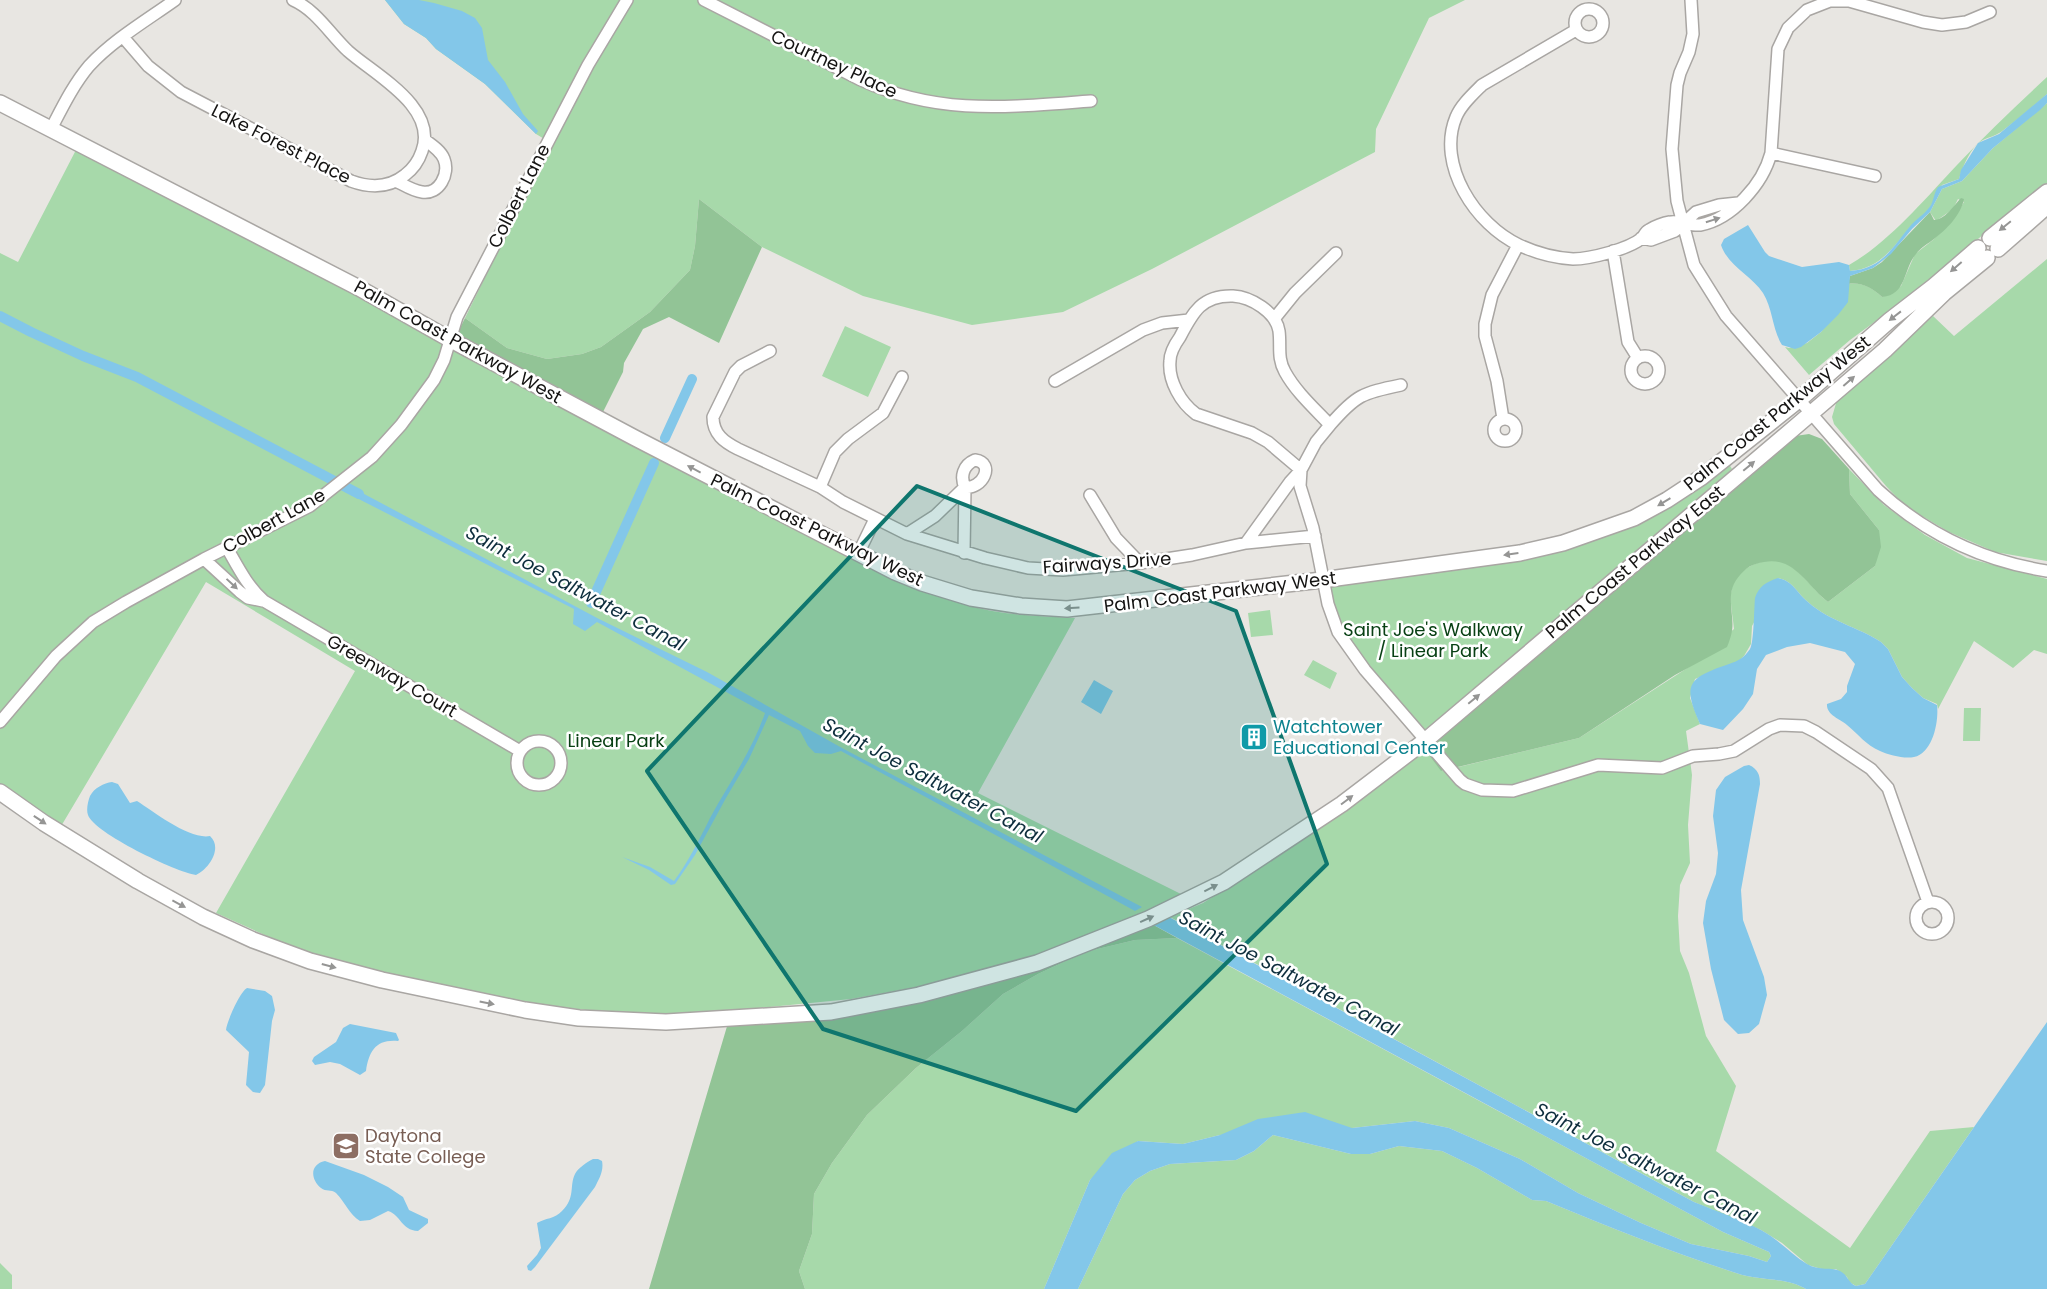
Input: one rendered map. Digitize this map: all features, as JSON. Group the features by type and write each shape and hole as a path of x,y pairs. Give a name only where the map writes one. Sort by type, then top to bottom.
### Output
{"main road":[{"name":"Palm Coast Parkway West","path":"0,103 359,288 451,340 858,554 910,579 954,593 1005,604 1051,609 1092,607 1322,580 1520,553 1577,538 1634,518 1697,481 1800,399 1890,320 1939,290"},
{"path":"1939,290 1988,248 2047,192"},
{"path":"1988,248 2047,206"},
{"name":"Palm Coast Parkway East","path":"0,792 44,823 159,894 203,917 279,950 310,961 413,988 525,1010 579,1018 666,1022 831,1012 919,995 1037,963 1167,910 1224,882 1342,804 1426,740 1812,413 1885,350 1939,290"}],"street":[{"path":"51,129 79,79 102,54 175,0"},
{"path":"293,0 308,10 349,51 411,103 422,120 425,140 416,163 405,175 396,181 414,190 426,192 432,191 442,182 446,170 444,158 425,140"},
{"name":"Colbert Lane","path":"0,722 56,656 93,622 204,559 310,506 372,457 418,404 441,367 457,317 588,64 627,0"},
{"name":"Courtney Place","path":"704,0 861,80 904,96 952,106 983,108 1092,101"},
{"path":"1691,0 1692,43 1678,77 1672,136 1675,188 1694,265 1726,316 1878,490 1928,529 1968,549 1992,559 2047,571"},
{"path":"1576,30 1482,85 1462,106 1452,126 1451,153 1454,168 1463,190 1485,220 1518,245 1546,255 1568,258 1594,257 1613,251 1641,238 1647,230 1672,221 1699,225 1723,217 1749,194 1766,169 1771,153 1778,49 1788,28 1807,10 1830,1 1849,1 1923,22 1942,25 1966,22 1990,12"},
{"name":"Lake Forest Place","path":"124,37 142,59 162,78 195,100 351,182 376,186 396,181"},
{"path":"1771,153 1875,176"},
{"path":"1503,419 1497,381 1485,336 1485,324 1492,295 1518,245"},
{"path":"1613,251 1628,342 1638,358"},
{"path":"1274,319 1295,293 1336,253"},
{"path":"1301,470 1260,438 1234,426 1196,414 1184,403 1176,387 1170,362 1173,348 1188,320 1204,303 1216,298 1237,296 1256,304 1274,319 1279,330 1279,353 1283,370 1296,388 1330,424"},
{"path":"1055,381 1143,330 1162,323 1188,320"},
{"name":"Fairways Drive","path":"770,351 741,366 735,372 716,408 713,424 716,431 725,443 820,487 843,502 907,534 1005,564 1045,570 1140,563 1192,555 1246,543 1315,536"},
{"path":"820,487 835,452 848,439 883,413 902,377"},
{"path":"1246,543 1290,482 1301,470 1316,442 1346,406 1359,396 1401,385"},
{"path":"1301,470 1300,486 1315,536 1322,580 1331,615 1342,639 1365,670 1452,772 1465,784 1482,790 1513,791 1598,765 1656,768 1693,756 1726,753 1740,748 1769,729 1786,724 1809,728 1871,768 1888,788 1928,902"},
{"path":"907,534 935,516 965,487 964,553"},
{"path":"1090,495 1116,538 1140,563"},
{"path":"858,554 875,519"},
{"path":"227,548 246,581 264,601"},
{"path":"204,559 248,598 264,601"},
{"name":"Greenway Court","path":"264,601 520,751"}],"highlighted area":[{"path":"917,486 1236,611 1327,864 1076,1111 823,1029 647,771"}],"green space":[{"path":"385,0 1465,0 1429,18 1376,129 1375,152 1152,269 1063,312 972,325 863,296 762,247 699,199 695,246 690,270 650,312 601,347 582,354 547,359 507,348 465,318 551,143 536,134 485,84 436,49 426,38 404,24"},
{"path":"2047,77 2047,94 2001,132 1979,142"},
{"path":"2047,103 2047,183 1986,232 1929,282 1850,340 1809,375 1785,347 1789,348 1807,343 1821,332 1848,296 1848,284 1867,286 1882,297 1901,286 1915,254 1933,240 1952,221 1964,202 1958,199 1953,209 1936,221 1930,212 1942,189 1962,181 1993,148"},
{"name":"Linear Park","path":"77,148 366,297 895,579 935,595 977,608 1014,614 1075,618 978,793 1185,896 1063,947 996,969 922,986 851,999 689,1015 594,1011 528,1003 416,982 329,960 287,945 216,913 355,671 206,582 60,828 0,788 0,253 18,262"},
{"path":"1974,148 1959,179 1942,185 1927,212 1912,225 1885,256 1869,266 1850,271 1849,265 1878,245"},
{"path":"1961,198 1964,199 1960,211 1943,231 1918,252 1896,292 1882,297 1866,286 1848,284 1850,276 1873,268 1882,262 1930,212 1934,220 1942,218"},
{"path":"699,199 762,247 719,343 669,317 643,329 624,363 623,372 602,414 456,336 465,318 507,348 547,359 582,354 601,347 650,312 690,270 695,246"},
{"path":"2047,259 2047,561 1995,552 1949,532 1905,506 1834,424 1832,417 1837,400 1933,316 1954,336"},
{"path":"845,326 891,347 868,397 822,376"},
{"path":"1809,434 1822,439 1849,469 1850,494 1879,530 1881,547 1875,566 1828,602 1799,574 1784,563 1775,561 1752,565 1740,574 1733,587 1731,595 1732,632 1727,647 1675,675 1579,738 1441,771 1426,751 1462,715 1795,436"},
{"name":"Saint Joe's Walkway / Linear Park","path":"1729,464 1732,469 1712,488 1427,732 1355,651 1341,631 1327,584 1458,570 1514,561 1572,546"},
{"path":"1849,469 1884,505 1925,535 1967,558 2047,579 2047,654 2034,650 2013,668 1974,641 1938,709 1937,704 1923,698 1902,677 1888,649 1881,642 1816,609 1791,585 1778,578 1752,626 1751,644 1744,656 1738,662 1695,679 1690,698 1700,724 1686,731 1692,775 1688,825 1690,863 1680,885 1678,916 1680,951 1689,973 1706,1036 1736,1086 1716,1151 1850,1248 1930,1131 1974,1127 1865,1284 1856,1286 1836,1269 1828,1271 1808,1265 1782,1243 1761,1230 1694,1202 1170,917 1203,903 1257,869 1426,751 1442,771 1579,738 1692,665 1734,629 1731,601 1733,584 1737,577 1750,566 1766,561 1782,562 1789,565 1800,573 1828,602 1875,566 1879,530 1850,494"},
{"path":"1270,610 1273,635 1251,637 1248,613"},
{"path":"1313,660 1337,673 1330,689 1304,675"},
{"path":"1964,708 1981,708 1980,741 1963,741"},
{"path":"1150,923 1177,938 1135,940 1085,952 1038,974 1003,994 962,1031 916,1068 867,1115 832,1163 814,1194 812,1234 799,1271 805,1289 649,1289 728,1023 830,1017"},
{"path":"1177,938 1723,1232 1769,1252 1771,1256 1767,1262 1749,1256 1691,1244 1578,1193 1520,1159 1449,1128 1415,1121 1352,1128 1220,1135 1183,1144 1138,1141 1090,1180 1044,1289 805,1289 799,1271 812,1234 814,1194 832,1163 867,1115 916,1068 962,1031 1003,994 1038,974 1085,952 1135,940"},
{"path":"1273,1135 1351,1154 1370,1154 1399,1146 1442,1151 1477,1168 1532,1200 1546,1201 1640,1239 1736,1273 1781,1281 1806,1289 1078,1289 1123,1194 1135,1180 1150,1171 1170,1164 1236,1160 1254,1151"},
{"path":"0,1263 12,1275 12,1289 0,1289"}],"water":[{"path":"385,0 419,0 434,3 462,11 475,18 482,28 488,60 505,82 523,114 538,131 536,134 485,84 436,49 426,38 404,24"},
{"path":"2047,94 2047,103 1993,148 1962,181 1942,189 1930,212 1912,229 1891,254 1873,268 1850,276 1848,302 1821,332 1801,347 1795,349 1782,345 1763,293 1729,259 1721,245 1724,239 1748,225 1769,256 1802,267 1839,262 1849,265 1850,271 1871,266 1893,248 1912,224 1927,210 1938,187 1959,179 1961,170 1978,143 1999,134"},
{"path":"351,487 599,619 707,672 842,748 1142,907 1135,911 841,751 831,754 815,753 808,746 800,731 769,715 749,759 695,855 675,884 671,885 649,870 622,857 650,867 674,881 689,858 747,754 765,713 597,622 585,631 573,624 574,609 345,492"},
{"path":"1778,578 1791,585 1816,609 1881,642 1888,649 1902,677 1923,698 1937,705 1936,727 1930,743 1921,754 1914,757 1906,757 1892,755 1875,749 1831,714 1827,704 1841,699 1847,692 1847,686 1855,664 1845,652 1810,643 1787,647 1766,655 1757,669 1753,694 1743,709 1723,730 1700,724 1691,700 1690,691 1692,684 1705,674 1738,660 1748,652 1752,640 1755,598 1764,585"},
{"path":"1094,680 1113,691 1101,714 1081,702"},
{"path":"1749,765 1755,768 1758,773 1760,784 1741,890 1743,920 1764,977 1767,995 1759,1024 1749,1033 1738,1034 1724,1020 1711,969 1703,923 1706,901 1716,874 1718,853 1713,816 1716,790 1725,777"},
{"path":"112,782 118,784 130,803 137,801 183,830 202,836 210,836 214,841 215,852 206,868 196,875 172,867 137,851 105,832 94,823 87,813 90,796 100,786"},
{"path":"1169,917 1694,1202 1761,1230 1807,1264 1840,1271 1856,1286 1865,1284 2047,1022 2047,1289 1806,1289 1781,1281 1736,1273 1640,1239 1546,1201 1532,1200 1477,1168 1442,1151 1399,1146 1370,1154 1351,1154 1273,1135 1254,1151 1236,1160 1170,1164 1150,1171 1135,1180 1123,1194 1078,1289 1044,1289 1090,1180 1112,1153 1138,1141 1183,1144 1220,1135 1258,1119 1305,1112 1352,1128 1415,1121 1449,1128 1520,1159 1578,1193 1691,1244 1749,1256 1767,1262 1771,1256 1769,1252 1723,1232 1150,923"},
{"path":"247,988 265,991 272,996 275,1010 272,1021 265,1085 260,1093 253,1092 246,1085 249,1052 226,1030 234,1007"},
{"path":"350,1024 396,1033 399,1040 379,1044 369,1058 366,1071 360,1075 340,1064 330,1062 315,1065 312,1061 314,1057 336,1042 343,1028"},
{"path":"593,1159 602,1161 601,1175 595,1187 535,1267 531,1271 528,1270 527,1266 541,1248 537,1223 556,1216 562,1211 571,1196 575,1174 580,1167"},
{"path":"325,1161 364,1175 388,1187 403,1197 409,1210 428,1219 428,1223 418,1231 412,1230 388,1211 370,1220 360,1221 336,1193 323,1189 317,1184 313,1176 314,1168"}],"waterway":[{"name":"Saint Joe Saltwater Canal","path":"0,316 83,356 137,377 359,494"},
{"path":"665,438 692,379"},
{"path":"591,603 654,463"}],"place":[{"name":"Watchtower Educational Center","path":"1254,737"},
{"name":"Daytona State College","path":"346,1146"}]}
